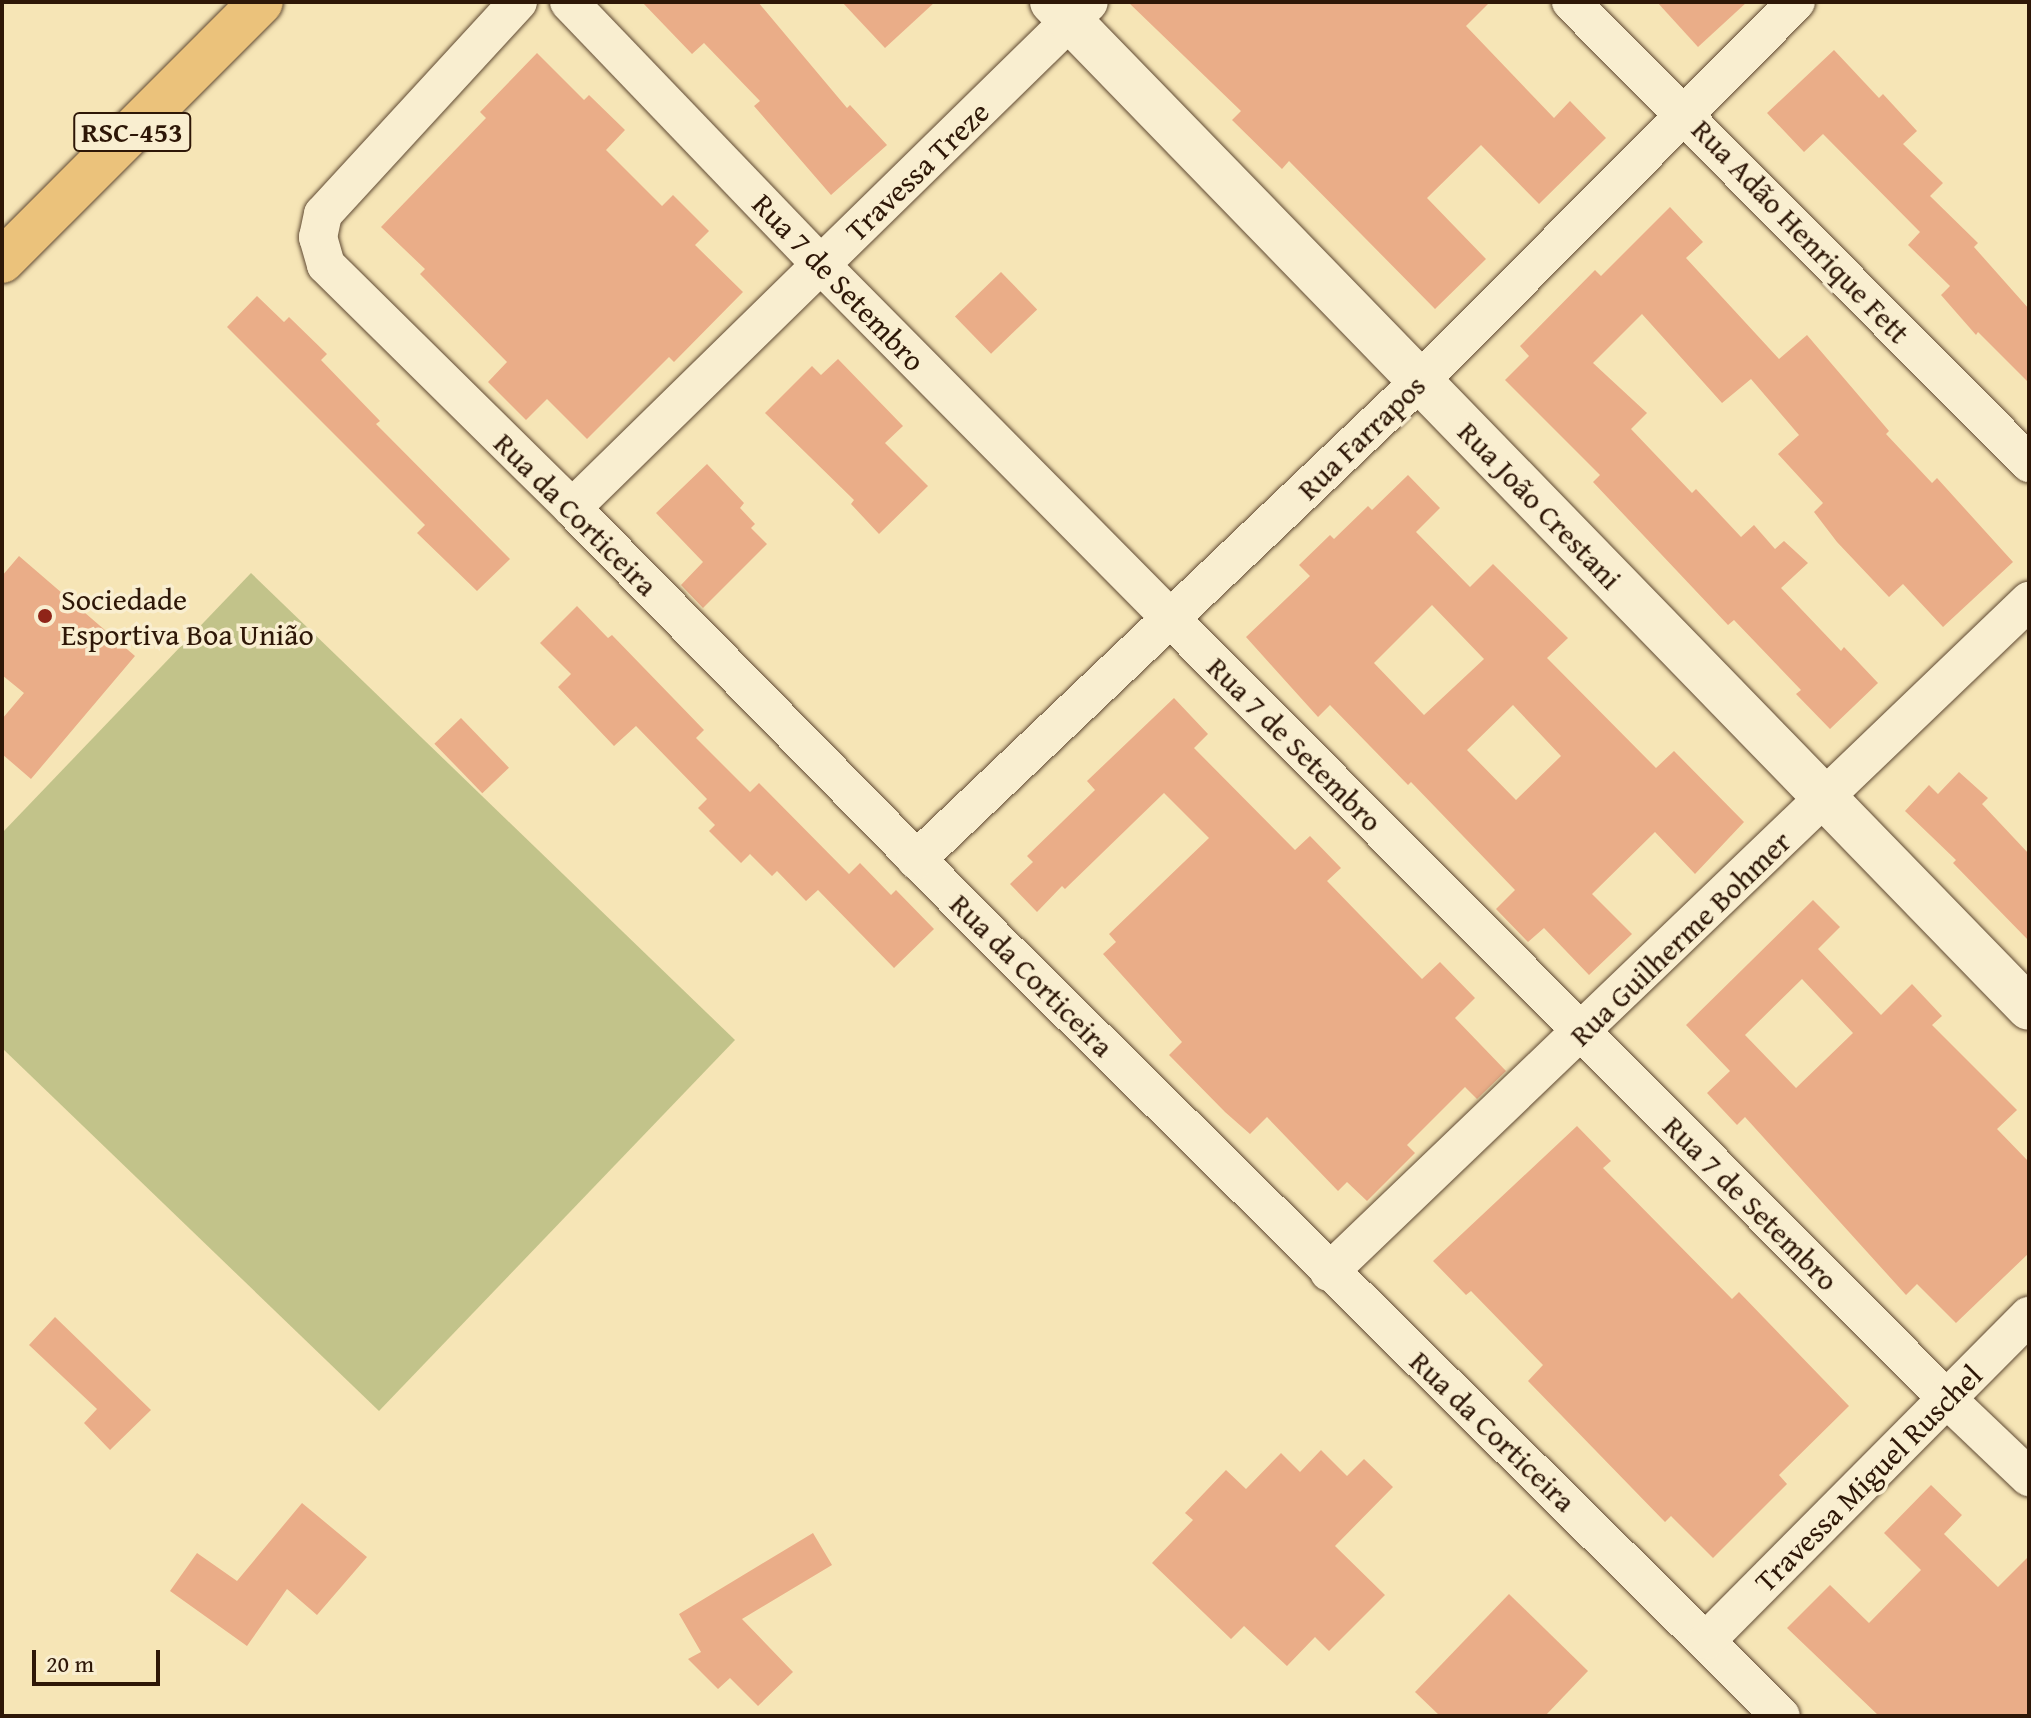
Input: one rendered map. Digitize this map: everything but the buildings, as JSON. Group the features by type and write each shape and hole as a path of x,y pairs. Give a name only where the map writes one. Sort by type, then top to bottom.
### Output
{"highway":[{"name":"RSC-453","path":"2,261 261,2"}],"street":[{"name":"Rua da Corticeira","path":"518,2 323,214 318,237 326,265 572,508 916,860 1329,1272 1781,1716"},
{"name":"Rua 7 de Setembro","path":"569,2 821,265 1170,618 1946,1398 2029,1477"},
{"name":"Rua Adão Henrique Fett","path":"1571,2 1684,112 2029,463"},
{"name":"Rua Farrapos","path":"916,860 1419,382 1796,2"},
{"name":"Travessa Treze","path":"572,508 821,265 1071,8"},
{"name":"Rua João Crestani","path":"1071,8 1419,382 1827,797 2029,1008"},
{"name":"Rua Guilherme Bohmer","path":"1329,1272 1582,1033 2029,601"},
{"name":"Travessa Miguel Ruschel","path":"1707,1640 2029,1316"}],"green space":[{"path":"251,573 735,1040 379,1411 2,1048 2,833"}],"place":[{"name":"Sociedade Esportiva Boa União","path":"45,616"}]}
